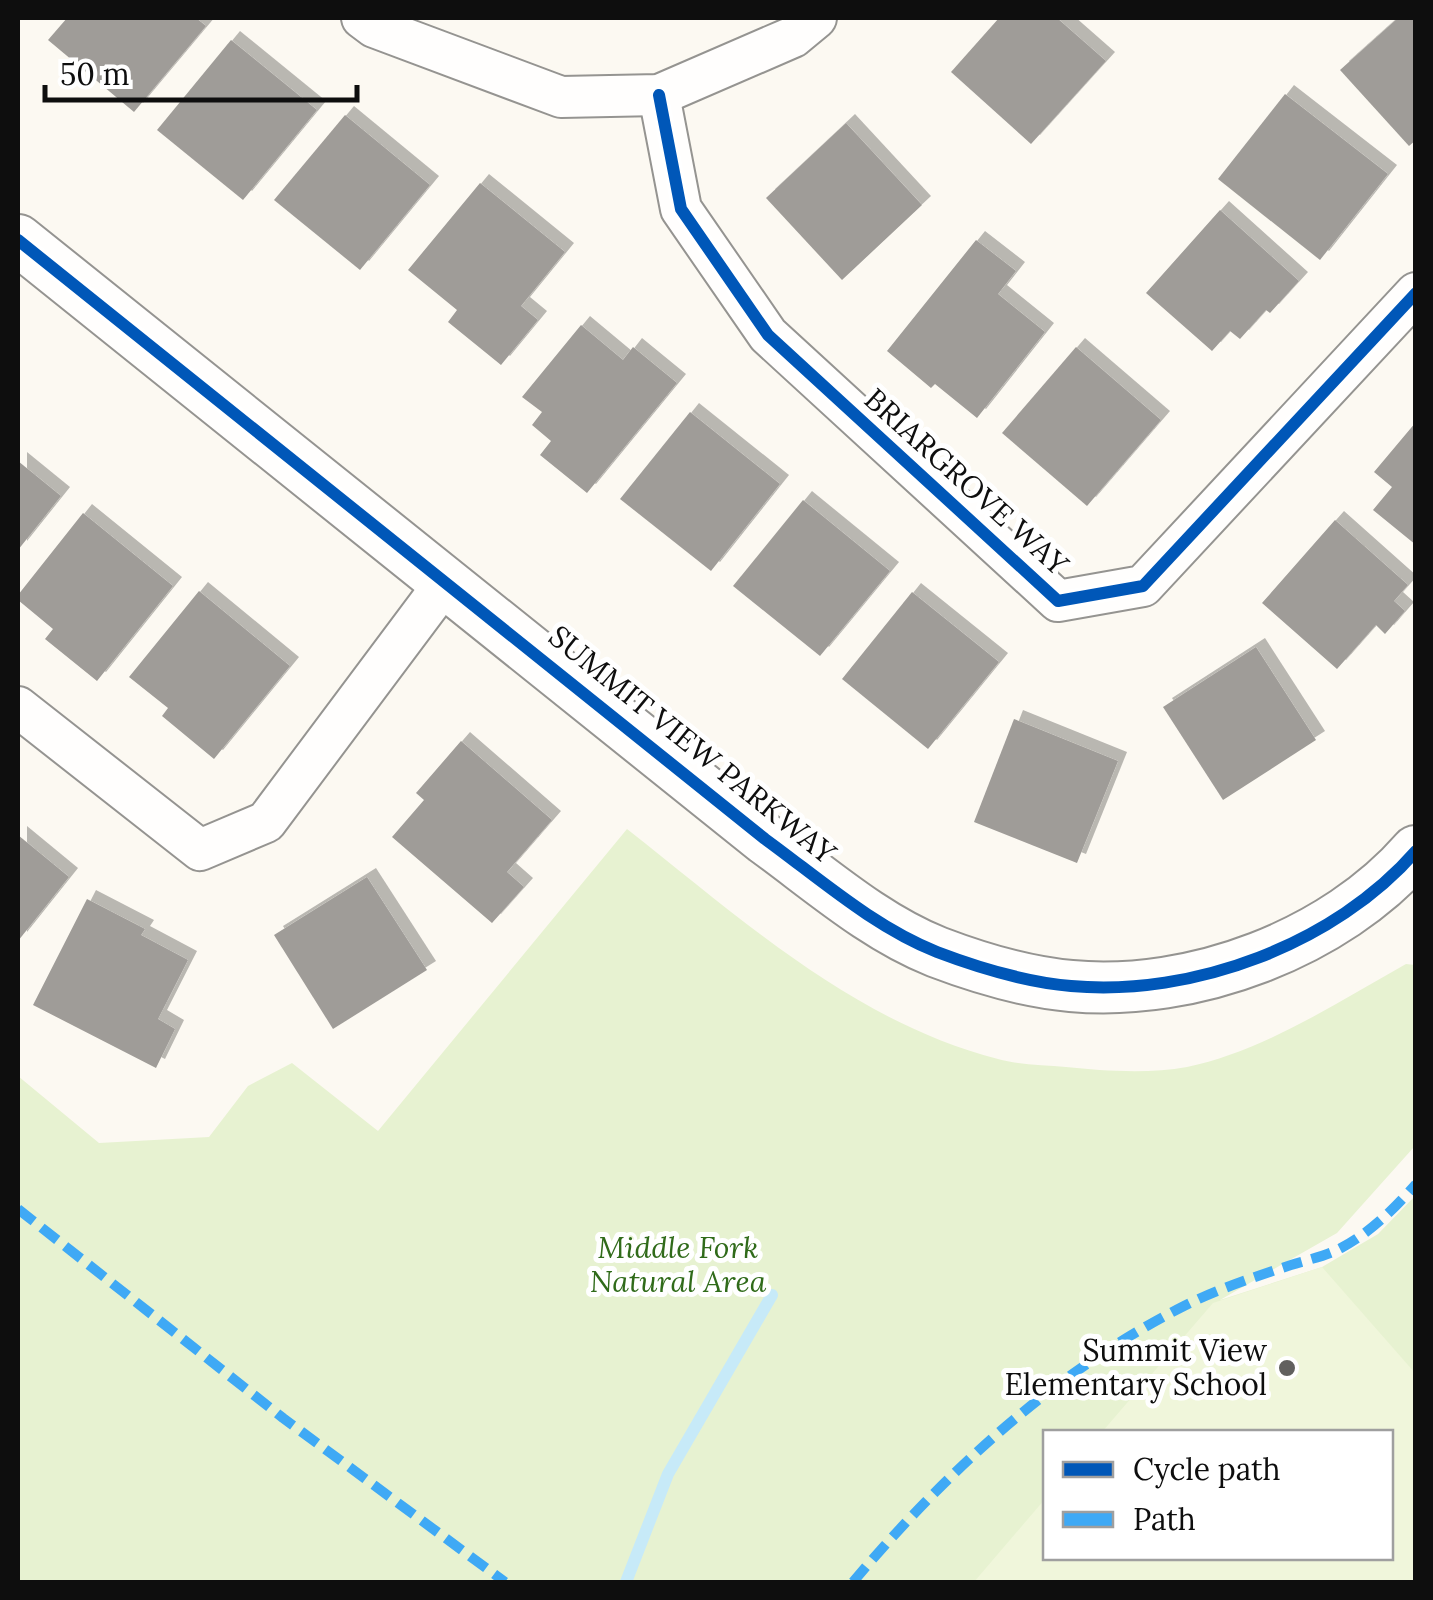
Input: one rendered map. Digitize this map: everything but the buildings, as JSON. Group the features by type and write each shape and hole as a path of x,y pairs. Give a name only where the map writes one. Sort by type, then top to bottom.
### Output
{"street":[{"path":"362,18 561,98 659,95 794,37 816,18"},
{"name":"BRIARGROVE WAY","path":"659,95 681,209 768,335 1058,601 1144,586 1416,293"},
{"name":"SUMMIT VIEW PARKWAY","path":"18,240 765,838 871,917 935,951 1005,974 1070,986 1137,986 1194,976 1254,958 1308,934 1356,904 1416,851"},
{"path":"18,707 200,850 266,822 447,580"}],"green space":[{"name":"Middle Fork Natural Area","path":"627,829 757,932 847,994 945,1042 1014,1062 1157,1071 1216,1060 1272,1037 1406,964 1415,965 1414,1147 1337,1233 1220,1300 1322,1267 1378,1234 1415,1196 1415,1582 18,1582 18,1076 99,1143 209,1137 248,1086 292,1063 378,1131"},
{"name":"Summit View Elementary School","path":"1322,1267 1415,1373 1415,1582 974,1582 1043,1501 1043,1560 1393,1560 1393,1430 1104,1430 1213,1303"}],"waterway":[{"path":"626,1582 668,1474 772,1295"}],"marked path":[{"path":"853,1582 964,1464 1091,1361 1197,1300 1341,1248 1382,1219 1416,1184"},
{"path":"18,1209 283,1418 505,1582"}],"cycle path":[{"path":"659,95 681,209 768,335 1058,601 1143,586 1416,293"},
{"path":"18,240 765,839 869,916 914,942 969,964 1037,981 1118,987 1165,983 1259,958 1303,937 1345,913 1383,884 1416,851"}],"place":[{"name":"Summit View Elementary School","path":"1287,1368"}]}
